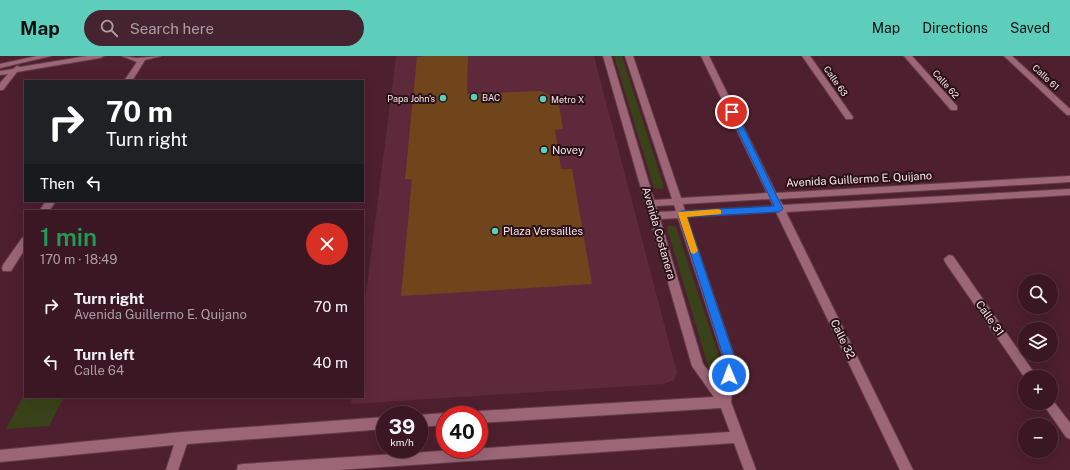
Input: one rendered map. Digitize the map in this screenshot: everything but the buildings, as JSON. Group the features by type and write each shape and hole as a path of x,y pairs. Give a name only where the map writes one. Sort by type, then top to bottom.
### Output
{"street":[{"path":"0,66 26,59 47,56"},
{"path":"0,73 100,56"},
{"path":"126,56 142,60 157,56"},
{"name":"Avenida Costanera","path":"607,56 698,366 725,402 750,470"},
{"name":"Avenida Costanera","path":"629,56 730,362 725,402"},
{"name":"Calle 32","path":"705,56 907,470"},
{"name":"Calle 63","path":"806,56 849,117"},
{"name":"Calle 62","path":"908,56 954,108"},
{"name":"Calle 61","path":"1008,56 1070,113"},
{"path":"0,88 26,59"},
{"path":"129,80 142,60"},
{"name":"Avenida Guillermo E. Quijano","path":"650,203 1070,179"},
{"path":"654,216 1070,192"},
{"path":"8,268 24,243"},
{"name":"Calle 31","path":"949,259 1026,370"},
{"path":"488,416 725,402"},
{"path":"1054,410 1070,433"},
{"path":"4,455 182,438 376,424"},
{"path":"243,470 738,437"},
{"path":"172,470 182,438"}],"shaded area":[{"path":"396,56 594,56 677,373 674,380 664,384 351,404 352,398 364,398 364,310"}],"green space":[{"path":"614,56 622,56 664,187 662,189 654,188"},
{"path":"668,225 676,227 723,368 721,372 714,372 709,369 667,228"},
{"path":"24,395 24,398 63,398 49,426 6,429"}],"slow traffic":[{"path":"694,251 682,214 718,212"}],"place":[{"name":"BAC","path":"474,97"},
{"name":"Papa John's","path":"443,98"},
{"name":"Metro X","path":"543,99"},
{"name":"Novey","path":"544,150"},
{"name":"Plaza Versailles","path":"495,231"}],"route":[{"path":"729,375 730,362 682,214 779,209 732,112"}]}
